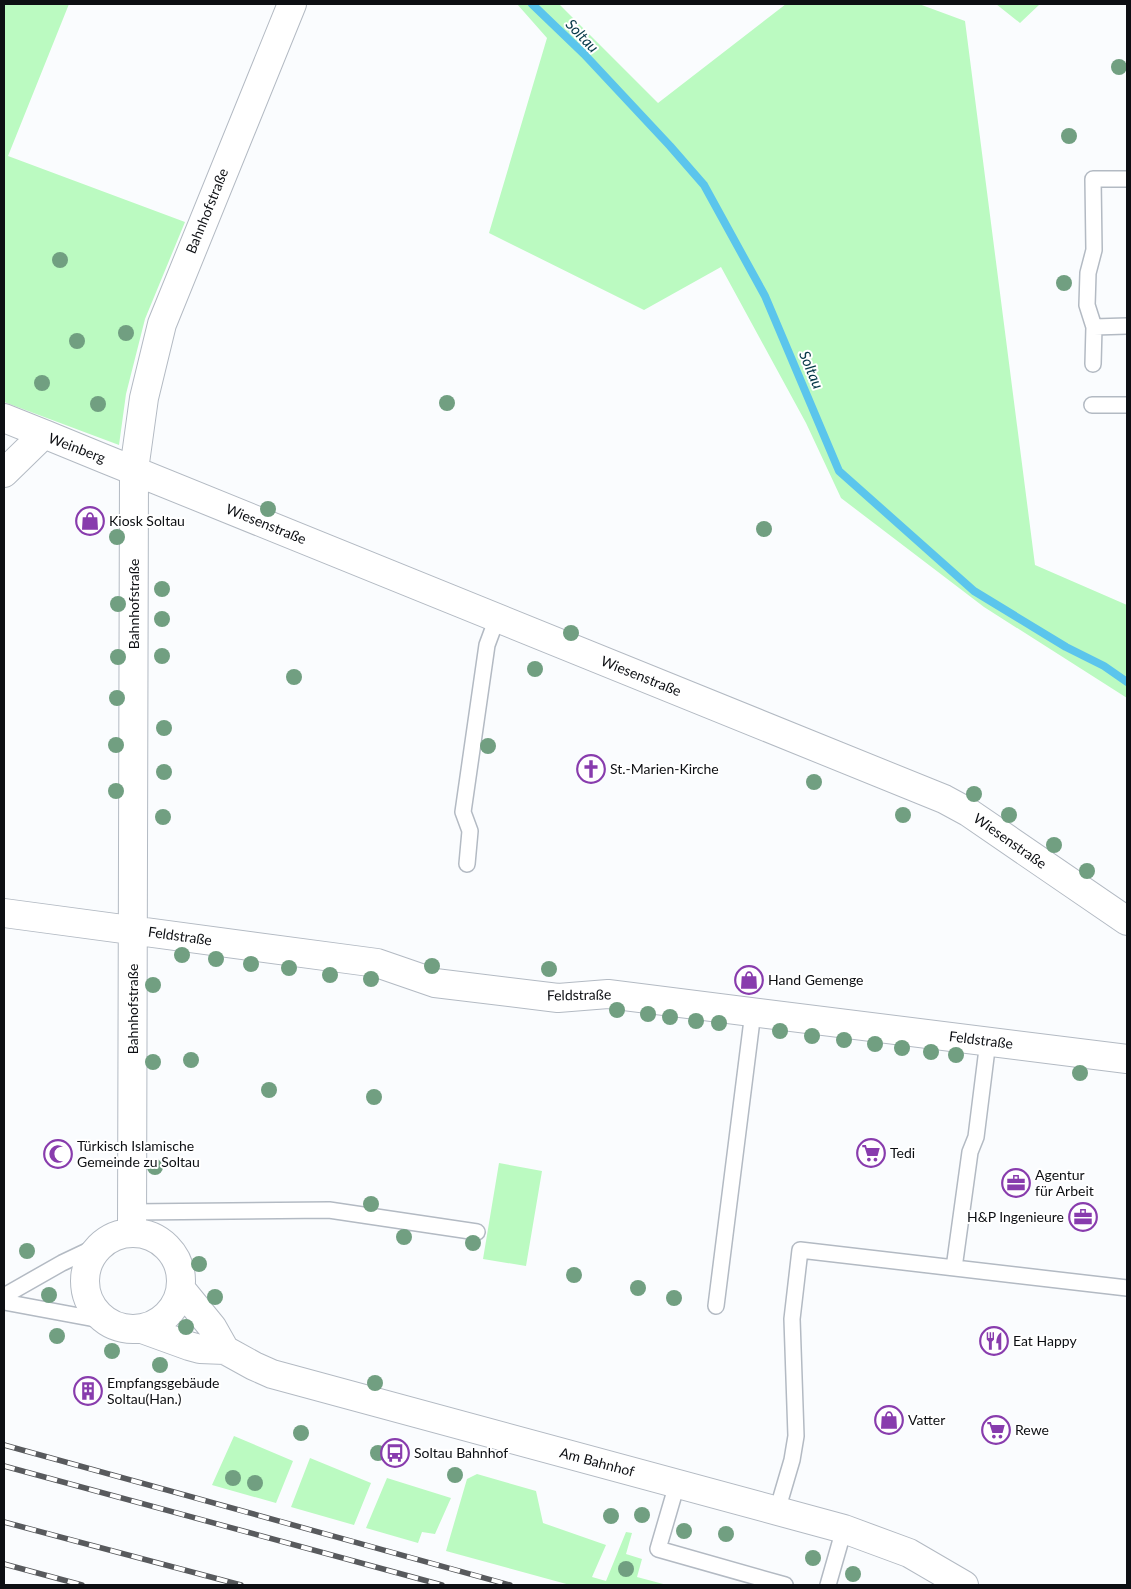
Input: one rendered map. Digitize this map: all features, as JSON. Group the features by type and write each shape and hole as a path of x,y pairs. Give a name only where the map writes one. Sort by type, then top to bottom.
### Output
{"street":[{"name":"Bahnhofstraße","path":"132,1222 134,470 144,398 162,324 292,4"},
{"path":"4,418 44,434"},
{"name":"Weinberg","path":"4,472 44,434 134,470"},
{"name":"Wiesenstraße","path":"134,470 944,800 968,812 1127,921"},
{"name":"Feldstraße","path":"4,912 377,963 435,983 558,998 608,994 1127,1059"},
{"path":"132,1222 169,1250 180,1268 181,1289 174,1307 160,1321 142,1328 121,1328 106,1321 91,1305 84,1284 88,1263 100,1245 132,1222"},
{"path":"181,1289 212,1327 225,1350"},
{"name":"Am Bahnhof","path":"142,1328 200,1349 225,1350 254,1366 291,1379 844,1529 909,1553 964,1585"}],"lane":[{"path":"1093,364 1094,327 1087,305 1088,273 1094,250 1093,179 1127,179"},
{"path":"1094,327 1127,326"},
{"path":"1092,405 1127,405"},
{"path":"467,864 470,831 464,812 486,646 497,618"},
{"path":"716,1306 753,1012"},
{"path":"954,1268 970,1152 976,1137 988,1041"},
{"path":"132,1222 330,1210 477,1232"},
{"path":"4,1296 62,1263 100,1245"},
{"path":"777,1511 792,1460 796,1436 792,1319 800,1250 1127,1288"},
{"path":"4,1302 106,1321"},
{"path":"677,1484 658,1549 785,1585"},
{"path":"828,1585 844,1529"}],"green space":[{"path":"4,4 69,4 8,156 185,222 145,319 126,394 119,445 4,402"},
{"path":"517,4 559,4 658,103 786,4 919,4 965,21 1035,565 1127,605 1127,698 984,607 841,498 806,423 721,267 644,310 489,233 547,38"},
{"path":"996,4 1040,4 1020,23"},
{"path":"499,1163 542,1171 526,1266 483,1259"},
{"path":"234,1436 293,1461 276,1503 212,1485"},
{"path":"310,1458 371,1483 354,1525 291,1507"},
{"path":"477,1474 536,1491 543,1523 606,1545 592,1577 606,1581 626,1532 632,1533 626,1554 642,1559 637,1577 667,1585 570,1585 446,1551 467,1479"},
{"path":"387,1478 451,1498 435,1534 422,1532 418,1543 366,1528"}],"waterway":[{"name":"Soltau","path":"532,4 584,54 704,185 765,296 839,471 974,591 1066,647 1104,666 1127,682"}],"railway":[{"path":"4,1445 510,1585"},
{"path":"4,1466 442,1585"},
{"path":"4,1522 241,1585"},
{"path":"4,1564 82,1585"}],"place":[{"name":"Kiosk Soltau","path":"90,521"},
{"name":"St.-Marien-Kirche","path":"591,769"},
{"name":"Hand Gemenge","path":"749,980"},
{"name":"Tedi","path":"871,1153"},
{"name":"Türkisch Islamische Gemeinde zu Soltau","path":"58,1154"},
{"name":"Agentur für Arbeit","path":"1016,1183"},
{"name":"H&P Ingenieure","path":"1083,1217"},
{"name":"Eat Happy","path":"994,1341"},
{"name":"Empfangsgebäude Soltau(Han.)","path":"88,1391"},
{"name":"Vatter","path":"889,1420"},
{"name":"Rewe","path":"996,1430"},
{"name":"Soltau Bahnhof","path":"395,1453"}]}
